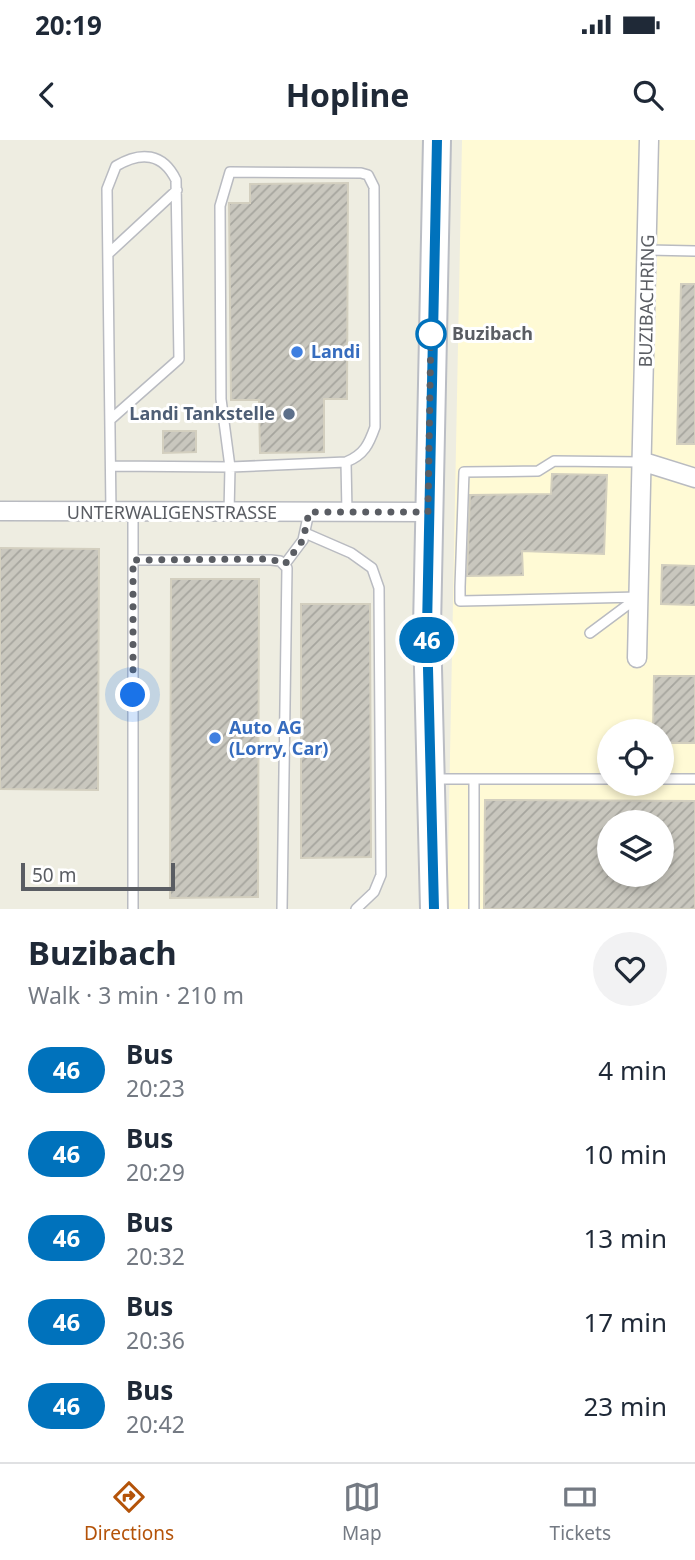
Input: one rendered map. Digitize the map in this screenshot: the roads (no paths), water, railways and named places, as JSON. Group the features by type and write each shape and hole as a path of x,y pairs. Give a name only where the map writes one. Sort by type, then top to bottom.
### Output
{"main road":[{"path":"434,909 428,691 428,512 437,140"}],"street":[{"name":"BUZIBACHRING","path":"637,658 644,462 649,140"},
{"path":"644,462 695,478"},
{"name":"UNTERWALIGENSTRASSE","path":"0,511 229,514 428,512"}],"lane":[{"path":"110,420 178,359 176,180 169,166 160,160 136,156 116,166 107,189 111,512"},
{"path":"111,466 230,467 346,462 358,457 368,446 375,427 372,180 361,173 230,172 220,206 221,399 230,467 229,514"},
{"path":"108,254 177,190"},
{"path":"648,250 695,251"},
{"path":"639,597 460,601 464,472 538,471 555,461 644,462"},
{"path":"346,462 347,512"},
{"path":"133,511 133,909"},
{"path":"285,564 299,548 309,512"},
{"path":"305,533 351,553 372,568 379,588 381,875 374,892 356,909"},
{"path":"133,560 271,559 285,564"},
{"path":"282,909 288,574 285,564"},
{"path":"590,633 639,597"},
{"path":"432,779 597,779"},
{"path":"474,779 474,909"},
{"path":"674,779 695,779"}],"place":[{"name":"Buzibach","path":"431,334"},
{"name":"Landi","path":"297,352"},
{"name":"Landi Tankstelle","path":"289,414"},
{"name":"Auto AG (Lorry, Car)","path":"215,738"}]}
